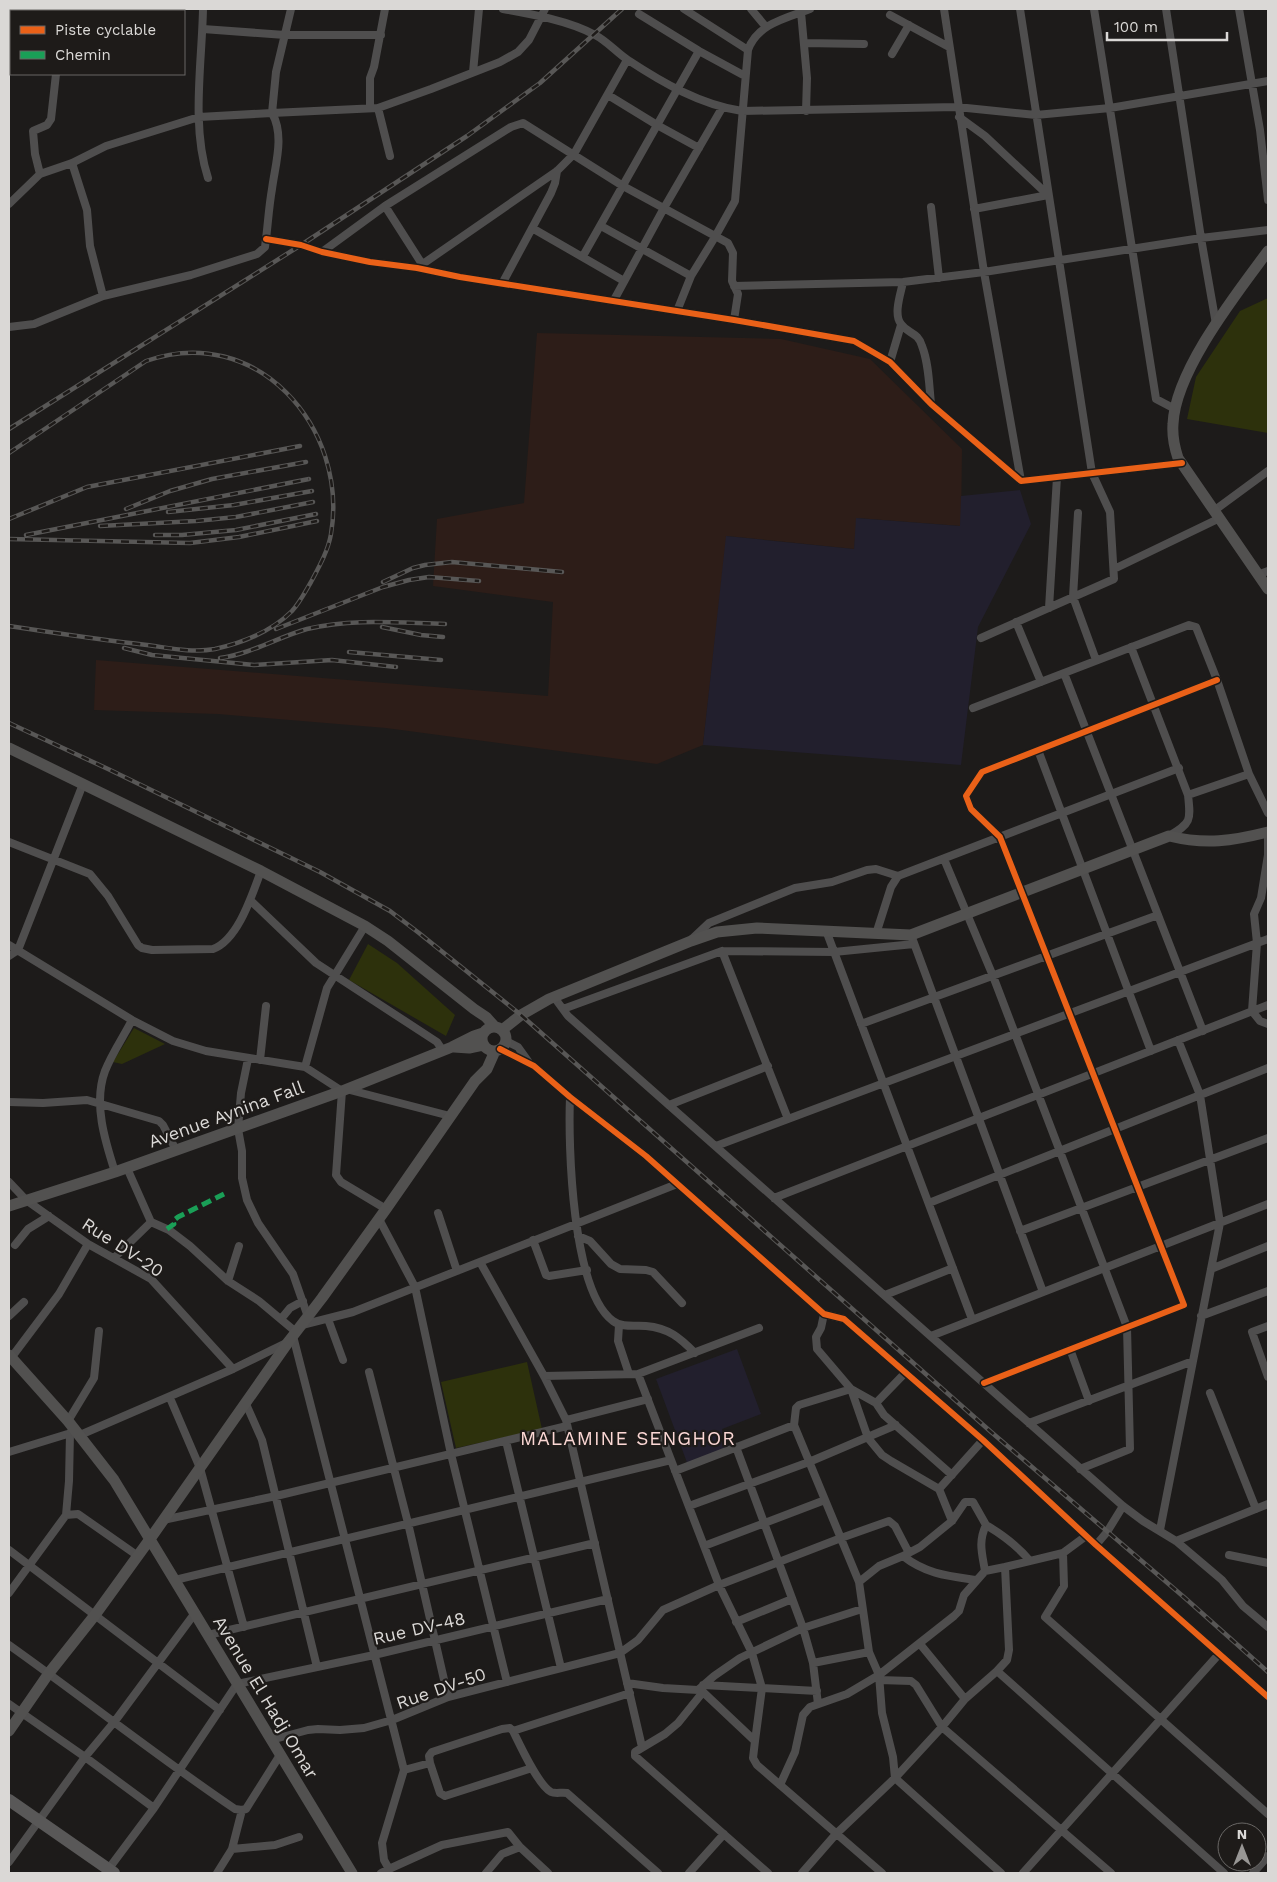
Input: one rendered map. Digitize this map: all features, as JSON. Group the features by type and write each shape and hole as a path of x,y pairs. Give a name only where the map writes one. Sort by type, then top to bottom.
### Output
{"main road":[{"path":"9,1800 109,1872"}],"street":[{"path":"203,9 199,117 203,163 208,178"},
{"path":"9,327 34,324 103,296 191,276 257,254 264,247 278,152 278,122 272,113 276,72 291,9"},
{"path":"385,9 374,67 370,78 374,108 390,156"},
{"path":"473,72 479,9"},
{"path":"503,9 559,21 595,35 627,60 678,89 702,101 722,108 742,111 958,107 1036,115 1110,108 1268,82"},
{"path":"9,204 40,174 72,163 106,146 199,117 374,108 473,72 500,62 518,52 529,40 545,9"},
{"path":"684,9 748,50"},
{"path":"751,9 766,27"},
{"path":"677,311 691,276 735,201 745,76 750,42 759,31 766,27 810,9"},
{"path":"944,9 984,272 1021,482"},
{"path":"981,638 1114,579 1110,512 1092,474 1020,9"},
{"path":"1094,9 1156,399 1175,409"},
{"path":"1166,9 1216,324"},
{"path":"1240,9 1260,130 1268,200"},
{"path":"800,12 807,78 806,111"},
{"path":"639,14 699,51 745,76"},
{"path":"890,15 949,47"},
{"path":"892,54 909,25"},
{"path":"203,29 285,35 380,35"},
{"path":"804,43 864,44"},
{"path":"583,256 699,51"},
{"path":"419,266 557,171 574,154 627,60"},
{"path":"40,174 35,154 33,130 47,126 51,119 56,75"},
{"path":"608,95 657,126 699,148"},
{"path":"614,300 664,208 722,108"},
{"path":"959,117 985,136 1048,195"},
{"path":"322,252 385,206 516,125 522,124 574,154 623,186 728,243 733,253 732,281 738,294 734,320"},
{"path":"72,163 87,210 90,246 103,296"},
{"path":"503,282 551,193 557,171"},
{"path":"974,209 1048,195"},
{"path":"385,206 419,266"},
{"path":"931,208 939,278"},
{"path":"601,226 691,276"},
{"path":"532,228 624,280"},
{"path":"734,286 903,282 984,272 1201,238 1268,230"},
{"path":"266,239 301,245 322,252 370,262 419,266 460,277 614,300 854,341 890,362 931,404 1021,482 1182,463"},
{"path":"1268,251 1216,324 1183,385 1172,422 1173,442 1182,463 1218,514 1264,573 1268,589"},
{"path":"890,362 901,325 898,310 903,282"},
{"path":"901,325 917,336 922,345 931,404"},
{"path":"1114,569 1218,514 1268,471"},
{"path":"1049,608 1057,477"},
{"path":"1078,513 1073,598 1096,660"},
{"path":"1016,622 1041,682"},
{"path":"973,708 1189,624 1196,627 1217,680 1249,774 1268,813"},
{"path":"563,1010 722,951 834,952 913,940 966,913 1169,836 1185,827 1191,815 1188,795 1131,647"},
{"path":"1064,673 1202,1031"},
{"path":"984,1383 1184,1305 1000,837 971,809 966,796 982,772 1217,680"},
{"path":"9,748 261,871 365,926 401,951 474,1010 480,1024 493,1039 516,1058 528,1061 570,1097 646,1156 824,1314 844,1319 982,1440 1096,1545 1268,1697"},
{"path":"1038,750 1151,1051"},
{"path":"691,940 709,923 795,888 832,882 867,870 876,869 898,876 1179,768"},
{"path":"1188,795 1249,774"},
{"path":"9,956 18,950 83,784"},
{"path":"1169,836 1195,842 1219,842 1268,832 1268,855 1261,898 1254,914 1257,943 1252,1011 1260,1020 1268,1024"},
{"path":"9,842 90,874 108,896 138,945 152,950 213,950 222,946 232,933 250,900 261,871"},
{"path":"944,859 1016,1034 1127,1327 1130,1449 1080,1469"},
{"path":"876,934 891,888 898,876"},
{"path":"250,900 316,963 448,1049"},
{"path":"861,1024 1158,915"},
{"path":"305,1067 327,988 365,926"},
{"name":"Avenue Aynina Fall","path":"9,1206 127,1168 238,1129 344,1090 448,1049 474,1036 493,1039 521,1015 554,997 691,940 717,932 757,928 876,934 913,940"},
{"path":"827,933 972,1319"},
{"path":"716,1146 1268,939"},
{"path":"913,940 1043,1292"},
{"path":"9,945 132,1020 173,1041 206,1051 305,1067 344,1090 450,1116"},
{"path":"722,951 788,1119"},
{"path":"554,997 568,1016 1080,1469 1122,1506 1176,1541 1222,1580 1243,1606 1268,1627"},
{"path":"774,1198 1268,1005"},
{"path":"260,1060 266,1006"},
{"path":"115,1172 104,1137 100,1102 105,1070 132,1020"},
{"path":"9,1732 49,1673 138,1556 298,1330 383,1214 475,1082 493,1039"},
{"path":"1160,1530 1220,1223 1200,1095 1178,1040"},
{"path":"248,1059 241,1093 238,1129 242,1151 242,1178 246,1200 258,1222 293,1274 303,1301 298,1330 330,1483 404,1770 382,1843 384,1860 389,1869"},
{"path":"669,1105 768,1066"},
{"path":"929,1203 1268,1068"},
{"path":"344,1090 336,1175 341,1182 383,1214 415,1287 451,1454 507,1682"},
{"path":"570,1097 569,1126 575,1223 593,1295 600,1308 619,1325 647,1326 662,1329 679,1337 695,1353"},
{"path":"9,1102 43,1103 87,1100 100,1102 159,1121 176,1150"},
{"path":"1020,1232 1268,1138"},
{"path":"127,1168 151,1222 169,1230 190,1246 228,1282 260,1301 281,1319 298,1330"},
{"name":"Rue DV-20","path":"9,1182 26,1200 88,1244 151,1279 234,1369"},
{"path":"9,1452 76,1433 170,1398 234,1369 298,1330 353,1312 677,1184"},
{"path":"930,1336 1268,1204"},
{"path":"438,1213 457,1271"},
{"path":"15,1245 28,1228 49,1216"},
{"path":"114,1258 151,1222"},
{"path":"578,1236 590,1241 611,1264 620,1269 653,1272 682,1303"},
{"path":"532,1240 546,1274 549,1276 587,1270"},
{"path":"88,1244 59,1294 10,1356 68,1420 94,1378 99,1331"},
{"path":"228,1282 239,1246"},
{"path":"1211,1269 1268,1246"},
{"path":"480,1262 544,1376 567,1423 642,1747"},
{"path":"885,1295 953,1268"},
{"path":"1202,1316 1268,1291"},
{"path":"281,1319 290,1308 303,1301"},
{"path":"9,1316 24,1302"},
{"path":"824,1314 821,1328 816,1337 817,1349 851,1389 876,1403 884,1415 952,1475"},
{"path":"328,1319 343,1360"},
{"path":"619,1325 618,1341 629,1374"},
{"path":"1268,1326 1252,1332 1268,1373"},
{"path":"544,1376 638,1374 759,1328"},
{"path":"1070,1349 1089,1401"},
{"path":"1029,1423 1193,1360"},
{"path":"369,1372 395,1468 448,1697"},
{"path":"876,1403 905,1373"},
{"path":"638,1374 719,1585 752,1653 762,1688 753,1758 756,1765 882,1873"},
{"path":"851,1389 799,1405 796,1408 794,1424 859,1582 869,1652 879,1678 882,1713 893,1757 895,1778 1002,1873"},
{"path":"851,1389 868,1438 891,1461 938,1489 952,1521"},
{"path":"1210,1393 1256,1509"},
{"path":"170,1398 200,1468 244,1626"},
{"path":"163,1520 276,1496 506,1441 648,1399"},
{"path":"246,1404 262,1440 317,1667"},
{"name":"Avenue El Hadj Omar","path":"68,1420 76,1433 114,1480 352,1873"},
{"path":"675,1471 794,1424"},
{"path":"689,1506 809,1462 896,1426"},
{"path":"9,1593 66,1515 76,1433"},
{"path":"938,1489 982,1440"},
{"path":"506,1441 561,1668"},
{"path":"736,1447 803,1628 813,1663 818,1691 818,1704"},
{"path":"175,1580 671,1460"},
{"path":"704,1546 825,1500"},
{"path":"859,1582 879,1566 920,1547 952,1521 965,1502 969,1501 973,1502 986,1525 1020,1548 1030,1560"},
{"path":"1176,1541 1268,1504"},
{"path":"1096,1545 1107,1532 1122,1506"},
{"path":"66,1515 78,1514 138,1556"},
{"path":"620,1653 638,1640 663,1610 719,1585 840,1538 890,1521 895,1526 906,1555 915,1566 929,1572 976,1580"},
{"path":"985,1571 981,1536 986,1525"},
{"path":"780,1785 795,1752 803,1715 810,1707 847,1694 879,1678 959,1611 964,1595 985,1571 1063,1553 1086,1536"},
{"path":"208,1635 594,1543"},
{"path":"9,1550 30,1564 220,1710"},
{"path":"1063,1553 1064,1586 1045,1616 1268,1814"},
{"path":"1228,1556 1268,1563"},
{"path":"802,1873 836,1834 895,1778 942,1727 965,1698 997,1671 1009,1655 1005,1566"},
{"name":"Rue DV-48","path":"237,1684 374,1655 608,1599"},
{"path":"736,1622 792,1599"},
{"path":"768,1873 637,1759 636,1752 665,1734 678,1723 701,1689 724,1669 803,1628 862,1609"},
{"path":"9,1862 85,1757 115,1721 195,1613"},
{"path":"920,1644 965,1698"},
{"path":"9,1645 115,1721 179,1771 235,1809 246,1809 280,1755"},
{"path":"813,1663 869,1652"},
{"name":"Rue DV-50","path":"271,1740 308,1730 353,1730 392,1720 448,1697 620,1653"},
{"path":"1023,1873 1219,1654"},
{"path":"997,1671 1224,1873"},
{"path":"879,1678 911,1681 916,1684 942,1727 1111,1873"},
{"path":"627,1683 663,1688 762,1688 818,1691"},
{"path":"109,1872 237,1684"},
{"path":"701,1689 755,1741"},
{"path":"513,1731 630,1693"},
{"path":"9,1704 154,1808"},
{"path":"532,1768 445,1796 440,1793 429,1756 432,1752 510,1728 532,1768 551,1792 567,1793 658,1873"},
{"path":"404,1770 430,1763"},
{"path":"218,1873 232,1849 242,1810"},
{"path":"381,1873 442,1845 503,1832 511,1834 520,1847 548,1873"},
{"path":"689,1873 724,1834"},
{"path":"232,1849 275,1845 299,1837"},
{"path":"486,1873 502,1854 520,1847"},
{"path":"1253,1873 1268,1856"}],"shaded area":[{"path":"537,333 781,339 870,359 962,449 961,526 857,518 854,549 727,536 703,745 657,764 386,728 218,714 94,710 96,660 548,696 553,602 433,586 437,519 524,503"},
{"path":"1020,490 1031,524 978,627 961,765 703,745 726,536 854,549 856,518 960,526 961,496"},
{"path":"737,1349 761,1414 722,1429 731,1452 689,1468 656,1379"}],"green space":[{"path":"1268,298 1268,433 1187,419 1196,377 1240,311"},
{"path":"368,944 397,963 455,1015 446,1036 349,980"},
{"path":"134,1028 165,1044 122,1064 113,1062"},
{"path":"527,1362 542,1429 456,1448 441,1382"}],"railway":[{"path":"9,429 301,245 467,136 540,83 622,9"},
{"path":"9,453 146,361 186,353 224,357 258,370 286,393 309,422 325,456 333,494 330,540 320,565 304,593 295,608 284,618 275,625 246,640 215,649 189,650 95,639 9,626"},
{"path":"9,519 87,487 300,446"},
{"path":"126,509 170,491 212,479 306,462"},
{"path":"26,535 309,479"},
{"path":"168,512 234,505 312,491"},
{"path":"100,526 236,517 313,502"},
{"path":"155,535 182,535 236,530 316,514"},
{"path":"9,539 190,543 239,537 317,521"},
{"path":"383,582 413,568 452,562 562,572"},
{"path":"276,629 383,587 409,580 429,577 479,581"},
{"path":"220,658 243,653 296,632 341,623 445,624"},
{"path":"382,627 421,635 443,637"},
{"path":"124,648 152,655 254,665 332,660 396,667"},
{"path":"349,652 441,660"},
{"path":"9,723 320,872 390,911 521,1015 990,1431 1185,1598 1268,1672"}],"marked path":[{"path":"167,1229 174,1224 173,1221 178,1217 224,1194"}],"cycle path":[{"path":"266,239 301,245 322,252 370,262 417,268 460,277 854,341 890,362 931,404 1021,481 1182,463"},
{"path":"984,1383 1184,1305 1000,837 971,809 966,796 982,772 1217,680"},
{"path":"500,1049 534,1066 570,1097 646,1156 824,1314 844,1319 983,1440 1096,1545 1268,1697"}],"district":[{"name":"MALAMINE SENGHOR","path":"628,1438"}]}
